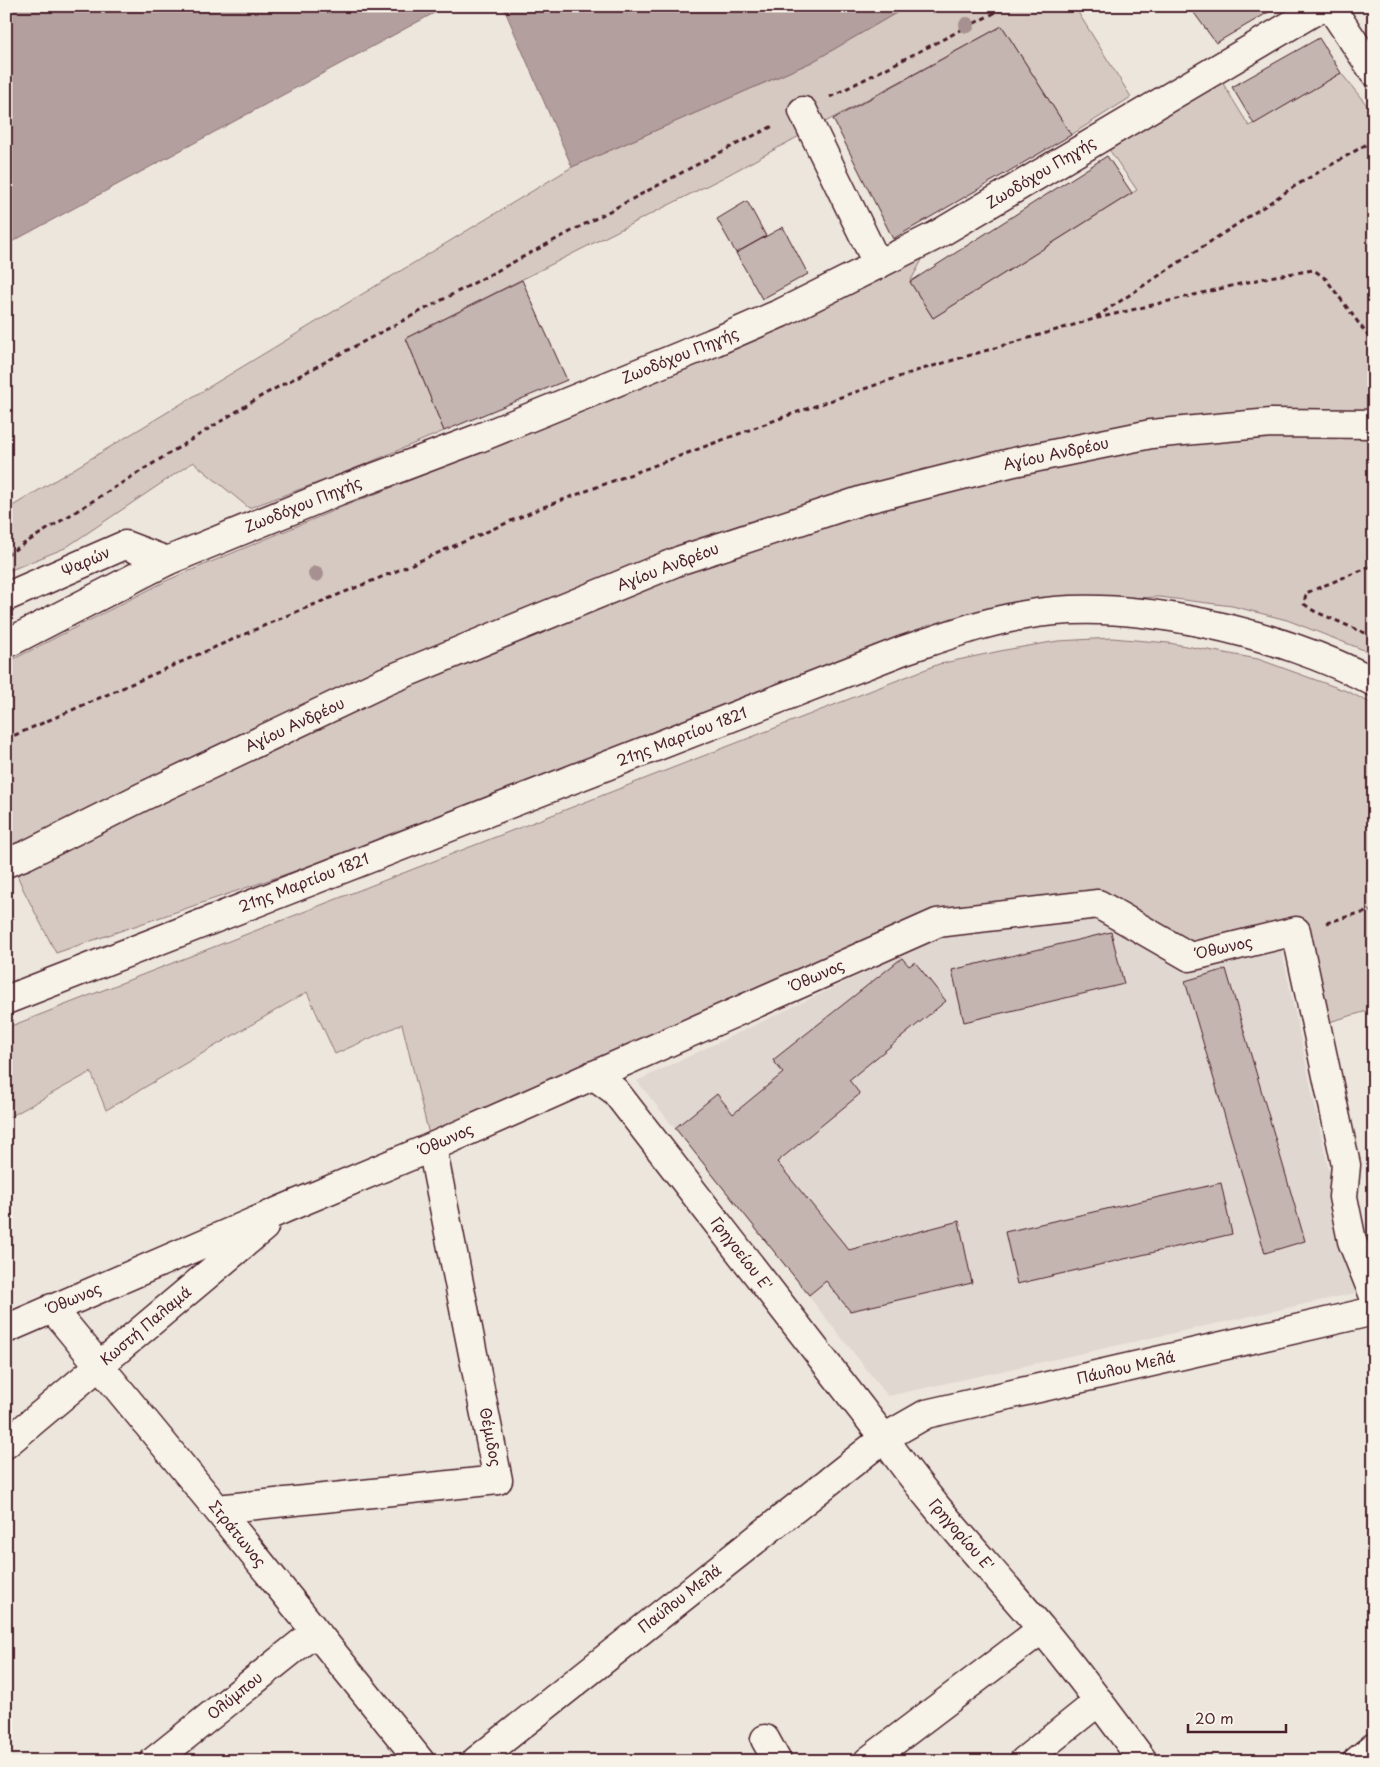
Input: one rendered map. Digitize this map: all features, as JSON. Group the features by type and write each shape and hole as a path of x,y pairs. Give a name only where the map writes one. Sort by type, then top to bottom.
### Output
{"street":[{"name":"Ζωοδόχου Πηγής","path":"6,644 167,561 338,491 478,438 781,313 935,236 1323,6"},
{"path":"1330,6 1374,72"},
{"path":"803,111 878,265"},
{"name":"Αγίου Ανδρέου","path":"6,863 386,681 682,560 863,500 1014,462 1151,434 1270,422 1374,424"},
{"name":"Ψαρών","path":"6,597 125,544 167,561"},
{"name":"21ης Μαρτίου 1821","path":"6,1000 904,650 975,626 1025,615 1069,610 1111,611 1176,618 1265,638 1304,651 1374,682"},
{"name":"Όθωνος","path":"6,1329 432,1147 937,923 1098,904 1190,957 1296,931"},
{"path":"1296,931 1346,1165 1343,1197 1352,1242 1374,1296"},
{"name":"Γρηγοείου Ε'","path":"594,1075 615,1091 884,1438"},
{"name":"Θέμιδος","path":"217,1509 498,1480 432,1147"},
{"name":"Κωστή Παλαμά","path":"6,1444 286,1208"},
{"name":"Στράτωνος","path":"52,1308 420,1761"},
{"name":"Πάυλου Μελά","path":"884,1438 926,1414 1374,1311"},
{"name":"Γρηγορίου Ε'","path":"884,1438 908,1473 1042,1629 1099,1701 1143,1761"},
{"name":"Παύλου Μελά","path":"476,1761 884,1438"},
{"path":"868,1761 1042,1629"},
{"name":"Ολύμπου","path":"154,1761 316,1632"},
{"path":"1024,1761 1099,1701"},
{"path":"1357,1761 1374,1747"}],"path":[{"path":"6,555 263,395 698,164 1008,6"},
{"path":"1094,319 1295,186 1374,140"},
{"path":"6,739 286,616 559,501 789,415 916,371 1094,319 1269,277 1314,270 1326,279 1374,344"},
{"path":"1374,537 1370,537 1374,565 1306,593 1304,604 1314,611 1374,638"},
{"path":"1296,931 1356,914 1374,911"}],"shaded area":[{"path":"6,6 447,6 6,245"},
{"path":"503,6 908,6 812,62 572,167"},
{"path":"908,6 1074,6 1131,97 1071,135 1002,26 724,177 406,338 444,431 344,473 249,508 193,462 65,548 6,572 6,510 572,167 812,62"},
{"path":"1341,73 1374,114 1374,654 1287,620 1232,606 1159,597 1045,601 808,695 56,953 24,891 6,849 6,663 168,580 340,508 624,395 619,381 935,236 910,282 933,318 1137,190 1108,148 1222,82 1249,126"},
{"path":"1112,638 1169,643 1258,659 1349,692 1374,705 1374,1009 1315,1026 1296,931 1190,957 1098,904 937,923 432,1147 402,1024 335,1054 307,992 106,1110 91,1072 6,1119 6,1028 939,664 1058,641"},
{"path":"1095,920 1183,970 1281,947 1355,1293 888,1396 637,1081 942,936"}],"building":[{"path":"1189,6 1279,6 1216,43"},
{"path":"1002,26 1071,135 893,239 833,119"},
{"path":"1319,38 1341,73 1254,124 1232,87"},
{"path":"1107,156 1132,193 933,318 910,282"},
{"path":"747,201 766,236 736,253 717,219"},
{"path":"783,227 808,274 762,299 736,253"},
{"path":"522,280 567,380 444,431 406,338"},
{"path":"1111,932 1124,984 964,1022 952,970"},
{"path":"902,958 909,966 915,962 946,1001 849,1080 860,1094 777,1162 849,1250 959,1221 972,1283 850,1311 826,1281 809,1295 675,1128 717,1094 733,1114 783,1073 773,1060"},
{"path":"1226,969 1305,1241 1265,1253 1185,981"},
{"path":"1221,1183 1232,1234 1017,1284 1005,1232"}]}
